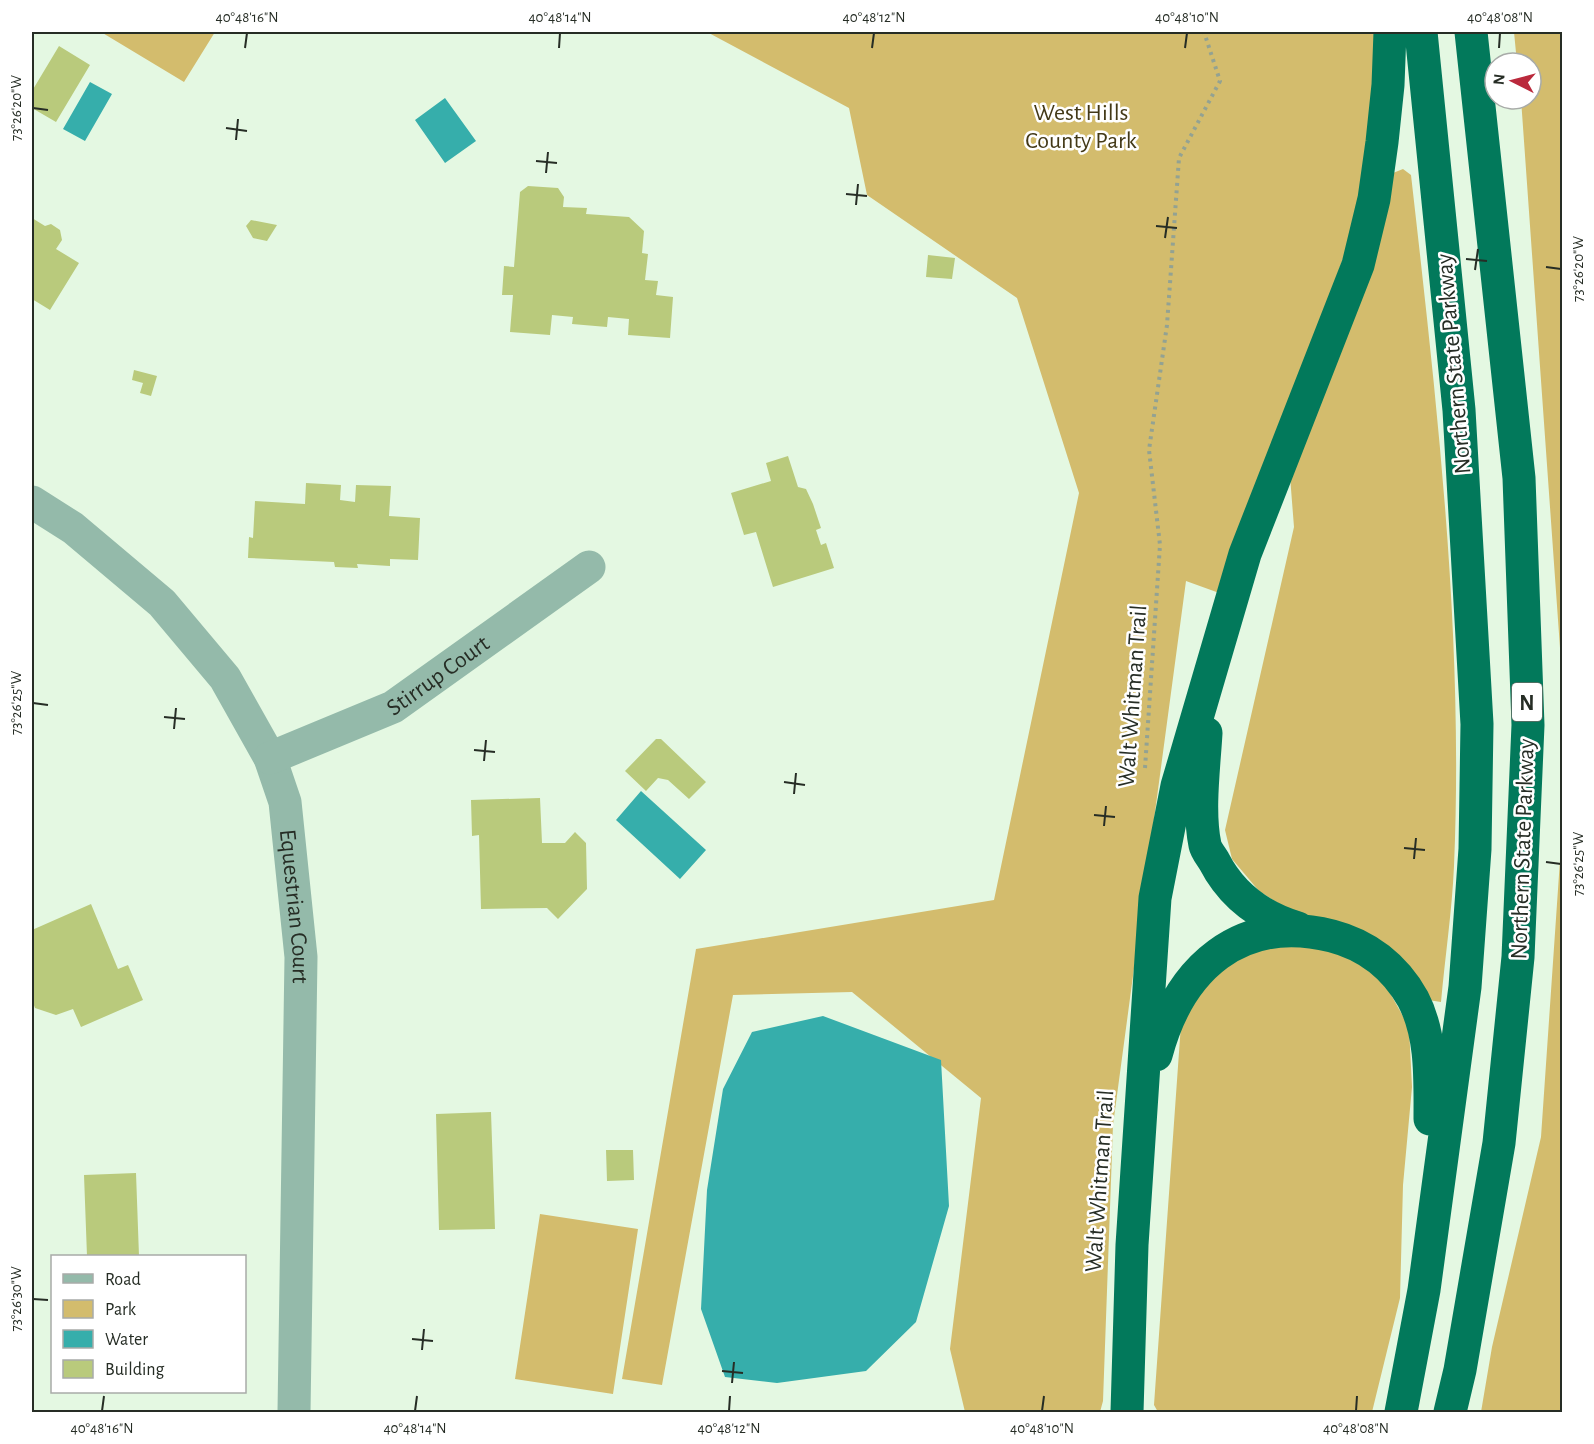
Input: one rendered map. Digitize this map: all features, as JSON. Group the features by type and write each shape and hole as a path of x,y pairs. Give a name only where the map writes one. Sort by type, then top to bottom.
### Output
{"highway":[{"path":"1127,1413 1132,1245 1155,898 1177,786 1245,554 1358,265 1374,199 1382,142 1388,85 1390,32"},
{"name":"Northern State Parkway","path":"1401,1413 1424,1290 1465,987 1474,849 1477,724 1459,410 1421,32"},
{"name":"Northern State Parkway","path":"1450,1413 1460,1370 1499,1143 1518,957 1528,725 1519,478 1471,32"},
{"path":"1208,677 1203,796 1205,846 1225,882 1253,908 1278,922 1350,941 1376,956 1398,975 1413,999 1425,1028 1430,1092 1424,1290"},
{"path":"1140,1136 1163,1026 1178,997 1195,974 1210,959 1234,943 1260,934 1306,930"}],"street":[{"name":"Equestrian Court","path":"32,502 73,528 162,603 225,678 270,758 285,802 301,957 294,1413"},
{"name":"Stirrup Court","path":"270,758 393,707 589,567"}],"path":[{"name":"Walt Whitman Trail","path":"1145,771 1160,545 1149,450 1167,325 1179,158 1220,81 1204,32"}],"green space":[{"path":"101,32 215,32 184,82"},
{"name":"West Hills County Park","path":"707,32 1378,32 1367,169 1345,253 1222,594 1186,581 1113,1125 1103,1401 1100,1412 965,1412 950,1349 981,1098 852,992 733,995 662,1385 622,1379 696,949 994,900 1079,493 1017,298 867,195 849,108"},
{"path":"1514,32 1562,32 1562,676 1522,111 1543,111 1543,51 1516,51"},
{"path":"1403,169 1411,175 1421,261 1439,433 1452,606 1456,779 1454,866 1441,1002 1428,1000 1371,935 1287,909 1259,891 1232,859 1225,830 1294,527 1290,476 1393,173"},
{"path":"1562,831 1562,1412 1481,1412 1492,1347 1541,1137"},
{"path":"1280,939 1340,948 1385,984 1409,1027 1412,1087 1403,1185 1400,1298 1372,1412 1158,1412 1154,1405 1181,1024 1212,971"},
{"path":"540,1214 638,1229 613,1394 515,1379"}],"water":[{"path":"90,82 112,94 85,141 63,129"},
{"path":"445,98 476,141 445,163 415,120"},
{"path":"641,791 706,850 680,879 616,820"},
{"path":"823,1016 941,1060 949,1206 916,1322 866,1371 777,1383 725,1377 701,1309 707,1190 723,1089 752,1032"}],"building":[{"path":"59,46 90,65 56,122 32,108 32,91"},
{"path":"528,186 558,188 564,197 563,207 587,208 586,214 629,217 644,231 642,253 648,254 645,280 658,281 656,295 673,297 670,338 628,335 629,319 608,317 607,327 572,324 573,317 552,315 550,335 510,332 513,295 502,295 504,266 514,267 520,192"},
{"path":"32,218 45,226 51,224 60,230 62,240 56,249 79,263 50,310 32,299"},
{"path":"251,220 277,225 267,241 253,238 246,226"},
{"path":"928,255 955,258 952,279 926,277"},
{"path":"134,370 157,376 151,396 140,393 143,383 132,380"},
{"path":"788,456 798,487 806,489 813,504 821,528 816,530 821,545 826,543 834,568 773,587 756,532 744,535 731,493 771,481 766,463"},
{"path":"306,483 341,485 340,500 355,502 356,485 391,486 389,516 420,518 418,560 390,559 390,566 357,564 358,568 335,567 334,562 248,558 249,537 253,538 255,501 305,504"},
{"path":"656,739 661,739 706,782 689,799 668,780 658,778 646,791 625,771"},
{"path":"540,798 542,843 565,843 575,832 586,843 587,889 558,919 547,908 481,909 479,835 472,836 471,800"},
{"path":"91,904 118,969 128,965 143,1000 81,1027 73,1009 56,1015 35,1008 32,1000 32,930"},
{"path":"491,1112 495,1229 439,1230 436,1114"},
{"path":"606,1150 633,1150 634,1180 607,1181"},
{"path":"136,1173 139,1255 87,1255 84,1175"}]}
